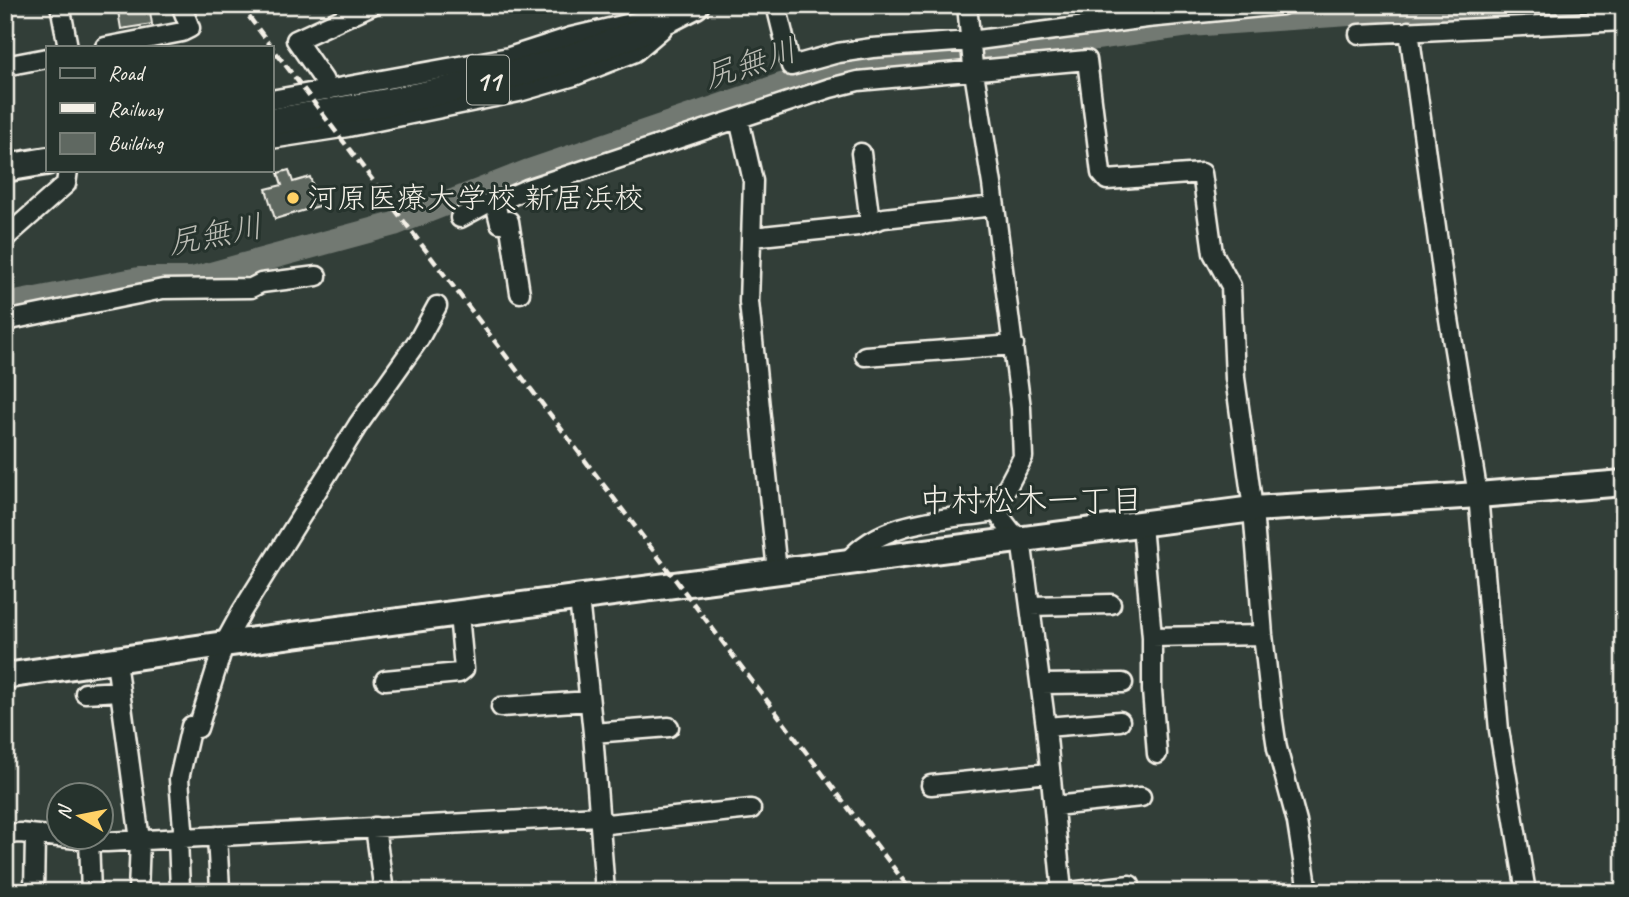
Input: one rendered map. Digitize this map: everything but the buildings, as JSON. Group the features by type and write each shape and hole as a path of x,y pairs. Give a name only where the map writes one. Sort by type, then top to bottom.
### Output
{"main road":[{"name":"11","path":"273,122 446,90 572,59 688,9"},
{"path":"5,168 46,161"}],"street":[{"path":"60,5 68,46"},
{"path":"110,46 190,29 181,5"},
{"path":"328,90 296,40 372,5"},
{"path":"776,5 791,66 838,53 971,43 1147,18 1282,5"},
{"path":"847,562 858,549 878,536 909,525 995,510 1023,457 1014,345 973,68 967,5"},
{"path":"273,100 509,57 571,37 688,9"},
{"path":"273,139 441,109 519,92 574,76 635,52 688,9"},
{"path":"1359,34 1624,21"},
{"path":"1409,31 1447,307 1478,495 1499,730 1525,892"},
{"path":"5,66 46,58"},
{"path":"460,218 486,204 495,203 527,188 858,81 973,68 1087,60 1101,173 1107,180 1202,173 1213,253 1231,286 1236,378 1253,509 1263,635 1277,748 1297,822 1307,892"},
{"path":"739,119 753,181 749,302 777,571"},
{"path":"861,153 870,222"},
{"path":"5,238 66,184 68,172"},
{"path":"495,203 500,223 509,221 520,293"},
{"path":"752,237 858,226 884,218 994,206"},
{"path":"5,321 163,289 251,288 261,283 317,276"},
{"path":"180,889 180,838 183,828 179,779 191,726 198,727 224,645 242,611 358,425 419,339 437,306"},
{"path":"865,356 1014,345"},
{"path":"5,676 1253,509 1624,483"},
{"path":"995,510 1011,531 1021,539 1046,727 1062,892"},
{"path":"1142,525 1152,637 1152,690 1157,754"},
{"path":"579,598 593,733 604,892"},
{"path":"1031,607 1111,604"},
{"path":"385,680 459,673 464,669 458,614"},
{"path":"1152,637 1263,635"},
{"path":"116,661 140,840 138,892"},
{"path":"1041,684 1124,682"},
{"path":"85,693 120,691"},
{"path":"501,707 589,701"},
{"path":"1046,727 1120,721"},
{"path":"593,733 669,727"},
{"path":"931,786 1049,774"},
{"path":"1054,806 1141,797"},
{"path":"116,840 598,816 607,824 751,809"},
{"path":"375,827 384,892"},
{"path":"5,834 46,837"},
{"path":"34,892 35,836"},
{"path":"217,836 220,889"},
{"path":"89,852 90,892"},
{"path":"1069,892 1130,885"}],"waterway":[{"name":"尻無川","path":"5,305 139,279 192,279 394,224 529,171 844,66 1010,50 1189,25 1349,14 1624,8"}],"railway":[{"path":"240,5 271,46"},
{"path":"273,49 912,892"}],"place":[{"name":"河原医療大学校 新居浜校","path":"293,198"}],"district":[{"name":"中村松木一丁目","path":"1031,500"}]}
